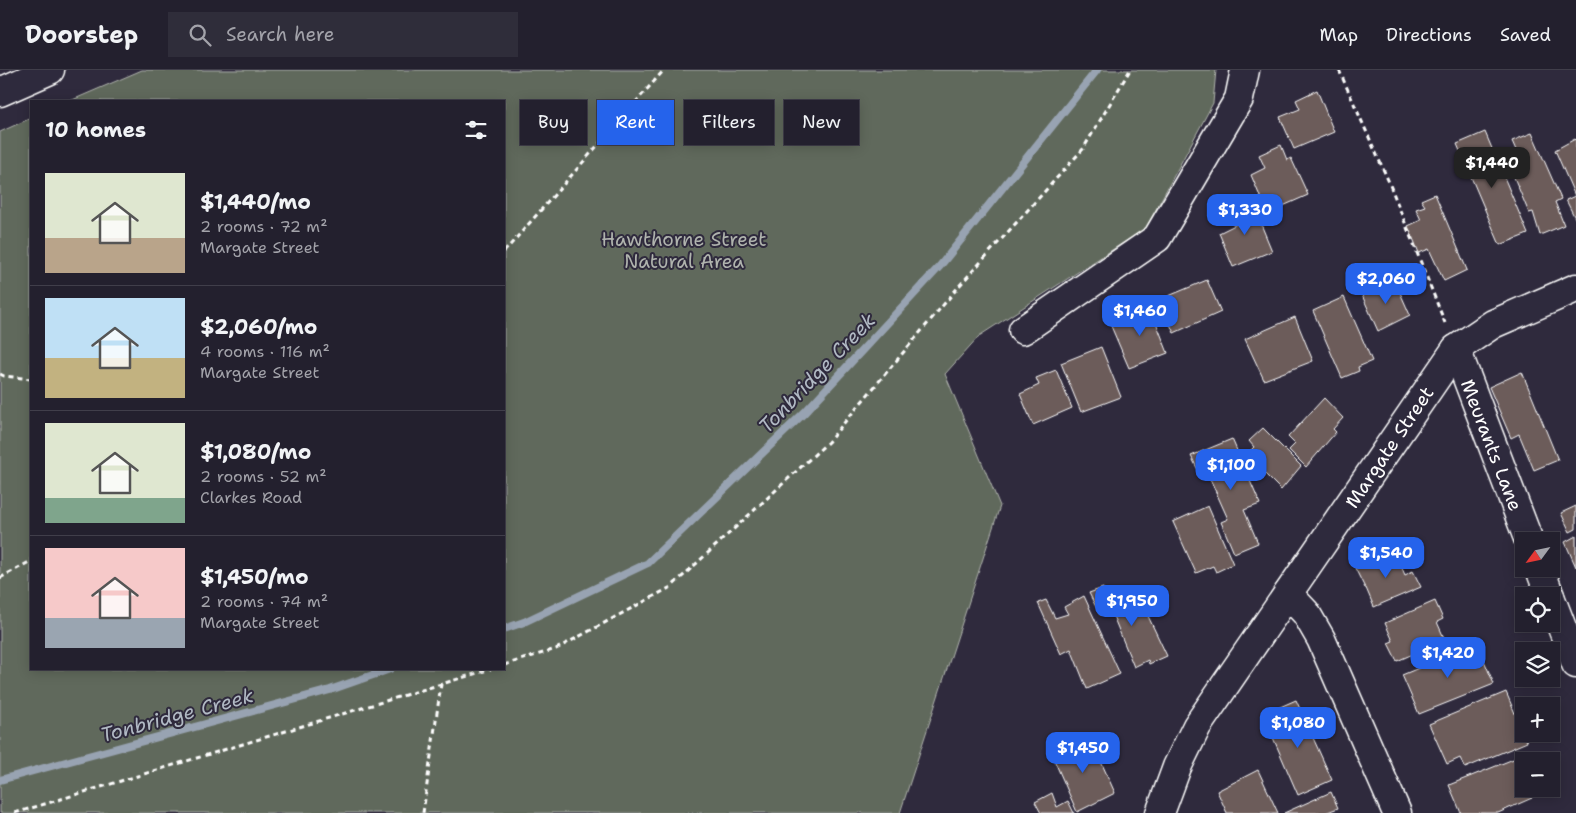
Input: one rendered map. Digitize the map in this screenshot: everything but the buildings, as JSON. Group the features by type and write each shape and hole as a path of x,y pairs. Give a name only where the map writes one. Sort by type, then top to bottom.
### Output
{"street":[{"path":"0,92 50,70"},
{"path":"1023,330 1136,255 1157,238 1239,98 1245,70"},
{"name":"Margate Street","path":"1160,813 1177,767 1197,726 1456,349 1493,324 1576,288"},
{"name":"Meurants Lane","path":"1456,349 1526,532"},
{"path":"1288,594 1306,613 1321,639 1397,813"},
{"path":"1560,622 1576,664"}],"path":[{"path":"505,251 664,70"},
{"path":"505,665 556,649 672,587 828,442 960,285 1084,149 1130,70"},
{"path":"1339,70 1388,180 1456,349"},
{"path":"0,374 30,378"},
{"path":"0,578 30,562"},
{"path":"15,813 488,670"},
{"path":"424,813 441,684"}],"green space":[{"name":"Hawthorne Street Natural Area","path":"142,70 1216,70 1213,103 1146,228 979,336 945,374 1000,506 900,813 0,813 0,132 30,118 30,670 505,670 505,100 72,100"}],"waterway":[{"name":"Tonbridge Creek","path":"505,629 524,622 648,563 805,412 940,266 1097,70"},
{"name":"Tonbridge Creek","path":"0,780 330,690 387,670"}]}
